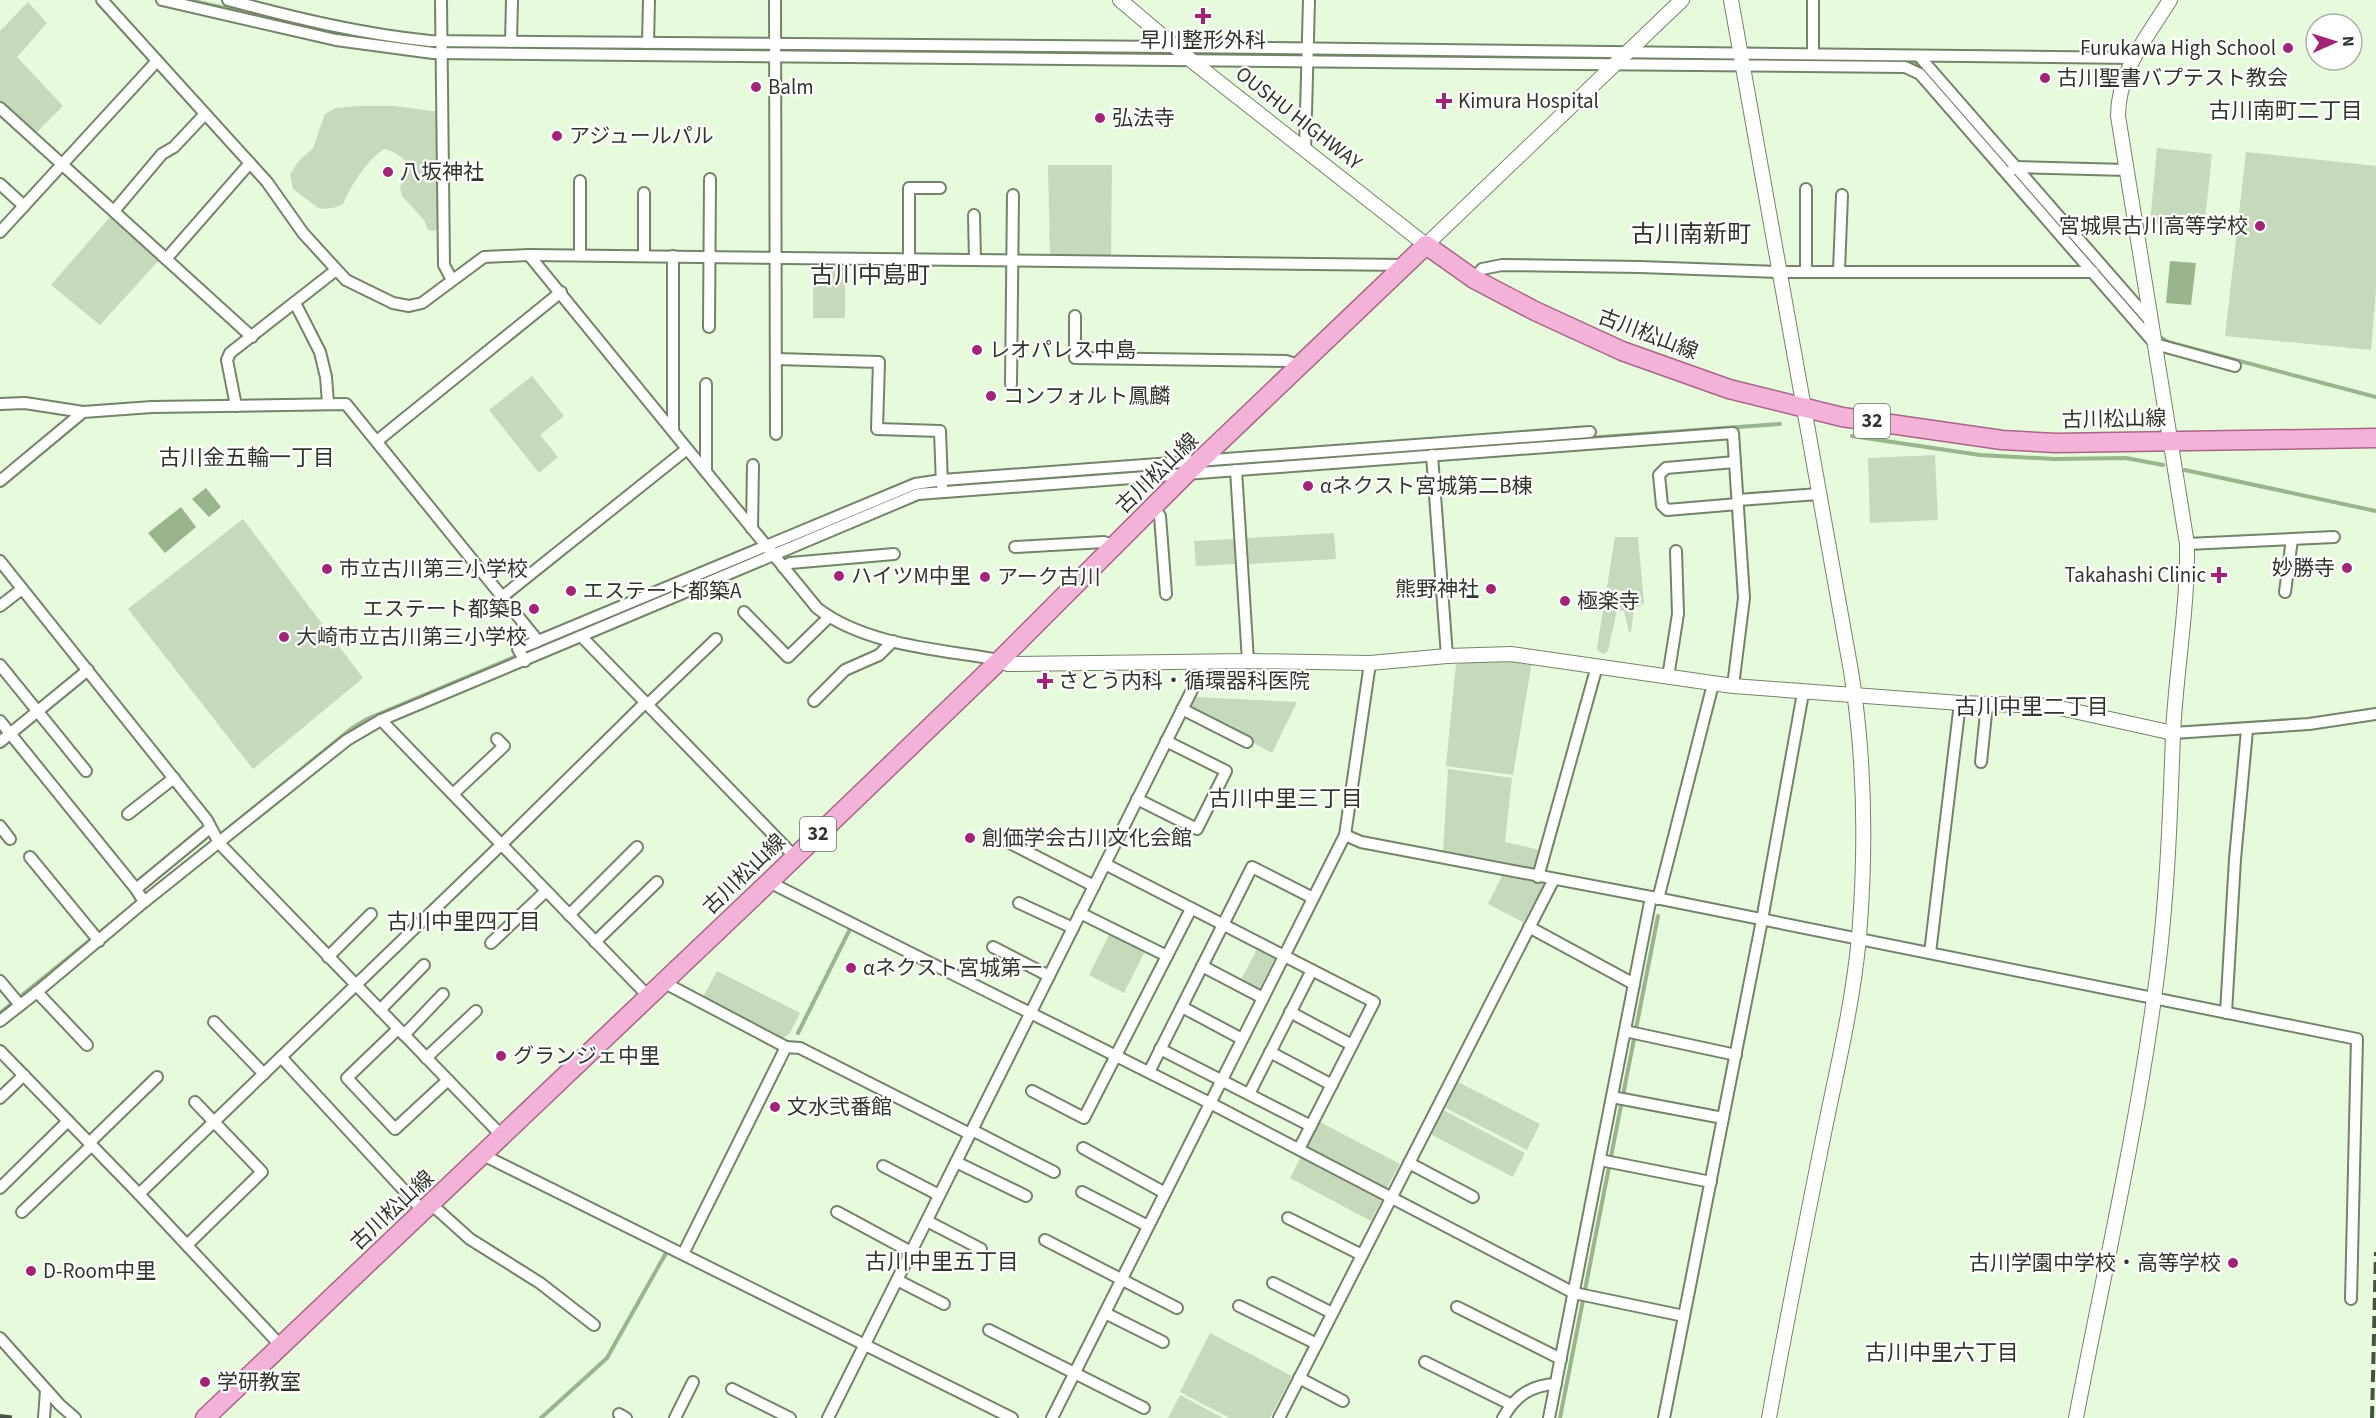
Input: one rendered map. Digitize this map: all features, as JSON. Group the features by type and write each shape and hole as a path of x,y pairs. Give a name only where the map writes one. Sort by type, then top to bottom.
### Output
{"main road":[{"name":"古川松山線","path":"205,1418 769,882 1000,660 1194,467 1426,245 1474,279 1535,311 1622,351 1729,389 1842,417 2002,440 2056,443 2376,438"}],"street":[{"path":"102,0 267,182 303,233 336,270 346,280 393,303 409,306 422,303 484,257 530,255 1406,265"},
{"path":"162,0 336,40 382,47 1034,52 1175,47 1307,55 1615,64 1813,54 1869,61 1905,67 1920,74 2012,170 2151,322"},
{"path":"228,0 307,21 441,47 511,42 648,43 776,50"},
{"path":"441,0 444,265 452,280"},
{"path":"511,42 512,0"},
{"path":"648,43 649,0"},
{"path":"775,0 776,434"},
{"name":"OUSHU HIGHWAY","path":"1120,0 1192,61 1426,245"},
{"path":"1305,150 1309,0"},
{"path":"1426,245 1682,0"},
{"path":"1731,0 1855,696 1862,796 1859,939 1848,1014 1789,1306 1769,1418"},
{"path":"1813,0 1813,54"},
{"path":"2076,1418 2143,1072 2154,998 2172,814 2174,733 2187,580 2187,544 2118,116 2121,83 2170,0"},
{"path":"1034,52 1192,61 1307,55 1628,52 1741,59 1869,61 1919,56 2134,58"},
{"path":"1919,56 2093,272 2155,344 2235,366"},
{"path":"0,232 158,61"},
{"path":"0,108 252,337"},
{"path":"114,211 162,154 174,147 205,114"},
{"path":"166,259 250,163"},
{"path":"2012,170 2127,170"},
{"path":"709,327 710,179"},
{"path":"580,181 580,255"},
{"path":"0,184 24,206"},
{"path":"909,259 909,188 940,188"},
{"path":"1806,189 1806,270"},
{"path":"644,192 644,256"},
{"path":"1011,384 1013,195"},
{"path":"1839,271 1842,195"},
{"path":"974,215 975,260"},
{"path":"530,255 817,608 854,630 893,641 1000,660 1008,664 1248,661 1370,663 1447,656 1511,654 1713,684 1803,693 2050,706 2174,733 2247,730 2343,720 2376,714"},
{"path":"673,256 673,431"},
{"path":"1474,279 1482,269 1502,265 1779,272 1806,270 2093,272"},
{"path":"236,406 226,360 230,353 336,270"},
{"path":"377,441 561,292"},
{"path":"295,303 320,352 326,378 328,403"},
{"path":"1075,316 1075,358 1286,361 1301,366"},
{"path":"776,359 879,362 877,429 940,431 942,485"},
{"path":"706,384 706,472"},
{"path":"0,404 25,403 83,412 152,407 346,404 538,641"},
{"path":"0,481 83,412"},
{"path":"1386,453 1432,455 1456,448 1590,432"},
{"path":"0,1021 17,1001 37,992 140,895 347,740 381,720 522,657 582,636 804,536 942,485 1456,448 1733,433 1744,598 1732,686"},
{"path":"502,597 687,449"},
{"path":"1432,455 1447,656"},
{"path":"942,485 1194,467 1236,470 1261,462"},
{"path":"1735,462 1666,468 1659,475 1662,505 1666,510 1820,494"},
{"path":"752,529 753,465"},
{"path":"1236,470 1248,661"},
{"path":"1153,507 1160,516 1166,594"},
{"path":"2187,544 2334,537"},
{"path":"2284,592 2292,539"},
{"path":"1015,547 1104,542 1114,546"},
{"path":"522,657 518,649 770,551"},
{"path":"1668,677 1678,614 1676,551"},
{"path":"783,567 790,562 894,554"},
{"path":"0,561 207,820 215,837 502,1136"},
{"path":"0,606 22,589"},
{"path":"744,612 788,657 829,617"},
{"path":"582,636 795,856"},
{"path":"139,1194 716,639"},
{"path":"813,701 845,670 879,655 893,641"},
{"path":"828,1418 1206,662"},
{"path":"1052,1418 1345,835 1370,663"},
{"path":"0,665 86,771"},
{"path":"1539,876 1597,666"},
{"path":"0,742 88,670"},
{"path":"1549,1418 1561,1359 1580,1294 1620,1098 1632,1033 1634,984 1713,684"},
{"path":"1664,1418 1762,920 1803,693"},
{"path":"1930,953 1960,703"},
{"path":"1981,762 1988,704"},
{"path":"1182,709 1246,742"},
{"path":"381,720 648,996"},
{"path":"0,721 140,895"},
{"path":"2226,1013 2235,859 2247,730"},
{"path":"453,794 504,747 497,739"},
{"path":"1137,800 1197,829 1226,771 1166,741"},
{"path":"128,814 174,778"},
{"path":"0,826 10,839"},
{"path":"1345,835 1361,842 1655,898 2357,1039 2351,1299"},
{"path":"140,895 215,837"},
{"path":"1008,842 1094,886"},
{"path":"569,915 637,847"},
{"path":"30,857 96,937"},
{"path":"1105,864 1374,1002 1299,1149"},
{"path":"1149,1072 1252,867 1313,898"},
{"path":"1279,1418 1554,879"},
{"path":"595,942 657,882"},
{"path":"769,882 1149,1072 1580,1294 1684,1317"},
{"path":"491,943 546,891"},
{"path":"1019,903 1073,928"},
{"path":"1032,1091 1084,1118 1191,909"},
{"path":"1080,913 1167,956"},
{"path":"328,957 371,914"},
{"path":"1529,927 1634,984"},
{"path":"993,947 1049,976"},
{"path":"380,1010 424,965"},
{"path":"1202,966 1263,998"},
{"path":"1249,1094 1312,970"},
{"path":"0,981 17,1001"},
{"path":"663,982 786,1047 800,1048 1054,1172"},
{"path":"37,992 87,1045"},
{"path":"443,994 347,1078 395,1129 448,1080"},
{"path":"1182,1007 1242,1039"},
{"path":"426,1058 476,1011"},
{"path":"1290,1012 1352,1045"},
{"path":"214,1022 264,1074"},
{"path":"1632,1033 1736,1055"},
{"path":"683,1254 786,1047"},
{"path":"1160,1049 1311,1125"},
{"path":"0,1051 139,1194 281,1346"},
{"path":"1270,1052 1332,1085"},
{"path":"281,1058 427,1208 470,1239 540,1283 594,1325"},
{"path":"0,1098 24,1075"},
{"path":"22,1212 157,1077"},
{"path":"1620,1098 1723,1118"},
{"path":"186,1245 262,1172 195,1102"},
{"path":"0,1188 68,1121"},
{"path":"1083,1148 1165,1193"},
{"path":"483,1155 1012,1418"},
{"path":"1607,1161 1711,1182"},
{"path":"956,1162 1026,1196"},
{"path":"1409,1163 1473,1197"},
{"path":"883,1166 939,1195"},
{"path":"1082,1192 1148,1226"},
{"path":"837,1212 911,1252"},
{"path":"1288,1218 1362,1255"},
{"path":"927,1221 981,1249"},
{"path":"1045,1240 1177,1308"},
{"path":"897,1280 944,1304"},
{"path":"1272,1283 1332,1313"},
{"path":"1239,1306 1317,1344"},
{"path":"1457,1308 1561,1359"},
{"path":"1105,1313 1163,1342"},
{"path":"989,1330 1144,1408"},
{"path":"0,1338 60,1406 75,1418"},
{"path":"1425,1362 1510,1404"},
{"path":"1299,1378 1343,1401"},
{"path":"675,1418 693,1382"},
{"path":"1503,1418 1510,1404 1540,1384 1556,1384"},
{"path":"732,1389 790,1418"},
{"path":"44,1418 46,1390"}],"shaded area":[{"path":"28,2 47,23 17,57 63,106 34,135 0,104 0,31"},
{"path":"394,106 439,112 440,227 434,231 428,230 424,220 402,196 400,188 406,162 388,150 384,149 365,166 343,204 320,209 293,189 290,174 298,162 313,148 325,114 336,108"},
{"path":"2157,148 2212,154 2204,230 2150,223"},
{"path":"2246,152 2376,166 2376,290 2371,350 2225,336"},
{"path":"1048,165 1112,165 1111,258 1050,258"},
{"path":"111,216 159,260 100,325 51,285"},
{"path":"2170,261 2196,263 2191,305 2166,303"},
{"path":"813,267 845,267 845,318 813,318"},
{"path":"532,376 564,416 540,435 558,457 539,473 489,410"},
{"path":"1935,455 1938,520 1870,523 1868,458"},
{"path":"206,488 221,507 209,517 192,499"},
{"path":"181,507 196,527 165,553 148,533"},
{"path":"243,519 363,678 253,769 128,609"},
{"path":"1334,533 1336,559 1248,564 1246,538"},
{"path":"1615,537 1638,537 1644,603 1634,609 1631,632 1629,632 1624,611 1617,610 1608,651 1604,654 1597,648"},
{"path":"1234,539 1235,564 1196,566 1194,541"},
{"path":"1498,659 1532,662 1513,775 1446,766 1456,664"},
{"path":"1195,697 1297,702 1272,753 1190,708"},
{"path":"1448,769 1512,778 1505,842 1540,850 1535,873 1443,852"},
{"path":"1503,874 1542,879 1545,883 1525,923 1488,904"},
{"path":"1110,933 1145,951 1124,993 1089,975"},
{"path":"1257,949 1275,958 1259,990 1241,980"},
{"path":"717,971 800,1013 790,1033 782,1039 703,997"},
{"path":"1458,1082 1540,1124 1527,1150 1444,1107"},
{"path":"1443,1110 1525,1153 1513,1177 1430,1134"},
{"path":"1318,1121 1400,1164 1386,1190 1304,1147"},
{"path":"1301,1157 1382,1199 1371,1221 1290,1178"},
{"path":"1210,1333 1292,1376 1270,1418 1230,1418 1180,1392"},
{"path":"1180,1395 1223,1418 1168,1418"}],"waterway":[{"path":"189,0 358,38"},
{"path":"416,46 1160,54"},
{"path":"1205,54 1499,58"},
{"path":"1658,60 1726,60"},
{"path":"1759,60 1911,61 1924,69"},
{"path":"1980,134 2024,185"},
{"path":"2078,248 2143,321"},
{"path":"2160,337 2168,342 2376,397"},
{"path":"1214,465 1780,424"},
{"path":"1852,436 1980,455 2055,459 2126,458 2163,465"},
{"path":"944,485 1182,468"},
{"path":"2185,470 2376,511"},
{"path":"0,1013 351,729 367,719 695,581"},
{"path":"1560,1418 1658,916"},
{"path":"798,1033 850,929"},
{"path":"541,1418 607,1358 666,1253"}],"railway":[{"path":"2372,1418 2376,1252"},
{"path":"0,1416 17,1418"}],"place":[{"name":"早川整形外科","path":"1203,16"},
{"name":"Furukawa High School","path":"2288,48"},
{"name":"古川聖書バプテスト教会","path":"2045,78"},
{"name":"Balm","path":"756,87"},
{"name":"Kimura Hospital","path":"1444,101"},
{"name":"弘法寺","path":"1100,118"},
{"name":"アジュールパル","path":"557,136"},
{"name":"八坂神社","path":"388,172"},
{"name":"宮城県古川高等学校","path":"2260,226"},
{"name":"レオパレス中島","path":"977,350"},
{"name":"コンフォルト鳳麟","path":"991,396"},
{"name":"αネクスト宮城第二B棟","path":"1308,486"},
{"name":"妙勝寺","path":"2347,568"},
{"name":"市立古川第三小学校","path":"327,569"},
{"name":"Takahashi Clinic","path":"2219,575"},
{"name":"ハイツM中里","path":"839,576"},
{"name":"アーク古川","path":"985,577"},
{"name":"熊野神社","path":"1491,589"},
{"name":"エステート都築A","path":"571,591"},
{"name":"極楽寺","path":"1565,601"},
{"name":"エステート都築B","path":"534,609"},
{"name":"大崎市立古川第三小学校","path":"284,637"},
{"name":"さとう内科・循環器科医院","path":"1045,681"},
{"name":"創価学会古川文化会館","path":"970,838"},
{"name":"αネクスト宮城第一","path":"851,968"},
{"name":"グランジェ中里","path":"501,1056"},
{"name":"文水弐番館","path":"775,1107"},
{"name":"古川学園中学校・高等学校","path":"2233,1263"},
{"name":"D-Room中里","path":"31,1271"},
{"name":"学研教室","path":"205,1382"}],"district":[{"name":"古川南町二丁目","path":"2286,111"},
{"name":"古川南新町","path":"1691,234"},
{"name":"古川中島町","path":"870,275"},
{"name":"古川金五輪一丁目","path":"247,458"},
{"name":"古川中里二丁目","path":"2032,707"},
{"name":"古川中里三丁目","path":"1286,799"},
{"name":"古川中里四丁目","path":"464,922"},
{"name":"古川中里五丁目","path":"942,1262"},
{"name":"古川中里六丁目","path":"1942,1353"}]}
